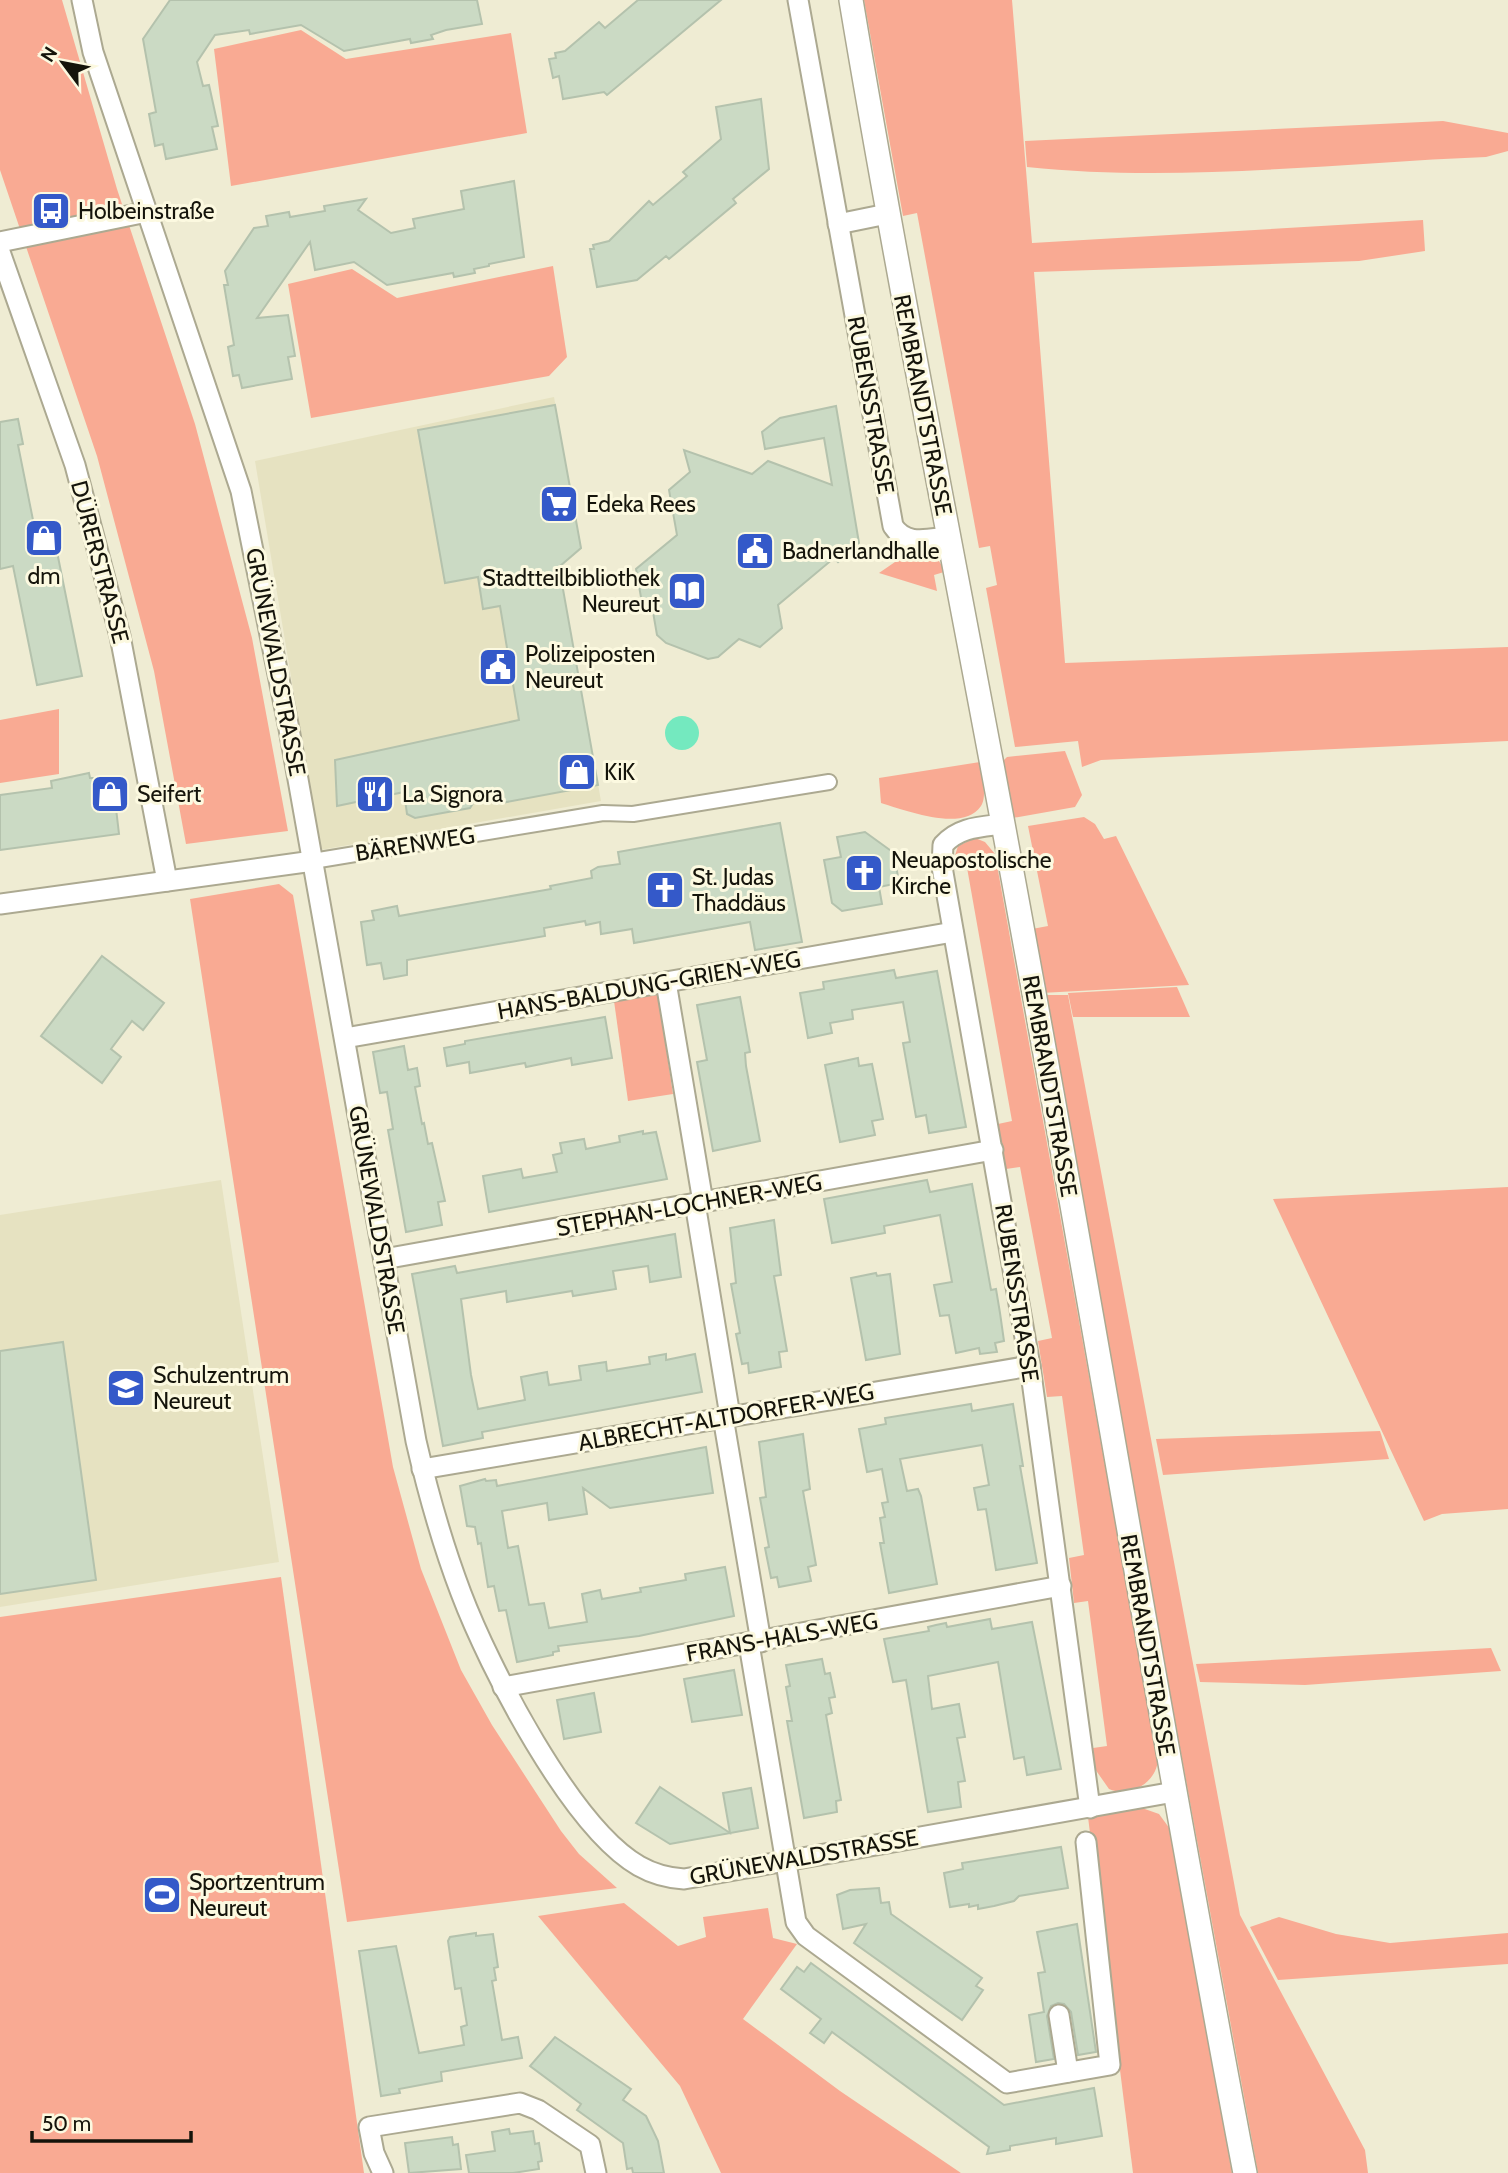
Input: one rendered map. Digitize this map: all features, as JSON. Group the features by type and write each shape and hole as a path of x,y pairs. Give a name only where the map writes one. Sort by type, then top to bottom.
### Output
{"street":[{"name":"GRÜNEWALDSTRASSE","path":"82,0 93,52 242,491 313,861 422,1469 461,1595 503,1687 567,1790 600,1832 640,1867 669,1878 684,1879 786,1862 1174,1792"},
{"name":"RUBENSSTRASSE","path":"798,0 893,526 903,538 910,540 948,537"},
{"name":"REMBRANDTSTRASSE","path":"851,0 887,215 1003,824 1174,1792 1245,2173"},
{"path":"0,242 148,212"},
{"path":"838,224 887,215"},
{"name":"DÜRERSTRASSE","path":"0,252 75,465 132,686 167,881"},
{"name":"BÄRENWEG","path":"0,904 313,861 603,813 633,814 829,782"},
{"name":"RUBENSSTRASSE","path":"1003,824 964,829 943,845 942,867 1030,1366 1090,1808"},
{"name":"HANS-BALDUNG-GRIEN-WEG","path":"345,1038 953,932"},
{"path":"666,982 699,1202 755,1643 796,1923 806,1936 1007,2083 1110,2065 1086,1842"},
{"name":"STEPHAN-LOCHNER-WEG","path":"384,1259 993,1150"},
{"name":"ALBRECHT-ALTDORFER-WEG","path":"422,1469 1030,1366"},
{"name":"FRANS-HALS-WEG","path":"503,1687 1061,1586"},
{"path":"1059,2015 1068,2072"},
{"path":"383,2173 374,2153 369,2127 520,2103 538,2110 590,2146 596,2173"}],"shaded area":[{"path":"0,0 62,0 117,189 195,424 252,638 288,831 186,844 154,671 97,456 0,170"},
{"path":"864,0 1012,0 1032,243 1423,220 1425,251 1359,261 1034,272 1065,663 1508,647 1508,741 1101,760 1082,767 1078,741 1015,747 986,588 997,585 990,546 979,548 917,213 903,216"},
{"path":"301,30 346,59 511,33 527,133 231,186 214,49"},
{"path":"1443,121 1508,133 1508,151 1486,157 1199,172 1141,173 1027,167 1025,141"},
{"path":"553,266 567,357 549,376 311,418 288,284 352,269 397,298"},
{"path":"554,397 581,548 558,564 601,801 320,850 255,461"},
{"path":"911,551 936,558 942,566 944,572 934,575 937,591 879,573"},
{"path":"59,709 59,774 0,783 0,720"},
{"path":"682,716 694,721 699,733 694,745 682,750 670,745 665,733 670,721"},
{"path":"1065,751 1082,795 1075,807 1013,818 1001,763 1007,757"},
{"path":"980,762 984,797 981,806 973,814 948,819 918,814 881,803 879,778"},
{"path":"1084,817 1095,824 1104,839 1116,836 1189,985 1041,993 1032,929 1048,926 1028,826"},
{"path":"975,838 985,842 995,854 1158,1760 1147,1782 1125,1792 1109,1789 1095,1769 1093,1748 1107,1746 1088,1601 1074,1603 1069,1558 1084,1555 1062,1396 1047,1397 1038,1341 1052,1338 1020,1167 1006,1169 998,1124 1012,1121 966,862 952,865 958,846"},
{"path":"279,884 293,895 393,1467 421,1569 461,1670 492,1725 561,1831 579,1854 617,1888 347,1922 190,899"},
{"path":"1177,987 1190,1017 1073,1017 1068,993"},
{"path":"658,995 673,1094 628,1101 614,1001"},
{"path":"1042,995 1068,995 1240,1915 1365,2150 1368,2173 1258,2173"},
{"name":"Schulzentrum Neureut","path":"221,1180 279,1562 0,1607 0,1215"},
{"path":"1508,1187 1508,1509 1442,1514 1424,1521 1273,1199"},
{"path":"1380,1431 1389,1459 1163,1475 1156,1439"},
{"name":"Sportzentrum Neureut","path":"281,1577 364,2173 0,2173 0,1617"},
{"path":"1491,1648 1501,1671 1305,1685 1200,1682 1196,1664"},
{"path":"1142,1808 1159,1814 1170,1829 1232,2173 1133,2173 1088,1817"},
{"path":"624,1903 678,1946 706,1937 703,1917 768,1908 773,1938 797,1944 743,2019 840,2091 961,2173 721,2173 680,2086 538,1916"},
{"path":"1279,1917 1336,1934 1390,1943 1508,1933 1508,1964 1278,1980 1250,1927"}],"building":[{"path":"170,0 477,0 482,24 446,30 431,35 433,39 411,43 410,39 344,51 301,25 250,34 249,30 215,35 197,62 203,86 209,85 218,126 212,127 217,149 166,159 163,144 155,146 149,114 156,112 143,39"},
{"path":"638,0 721,0 607,95 604,92 563,99 559,76 553,78 549,59 556,58 555,53 565,51 599,22 605,28"},
{"path":"761,99 769,169 733,199 736,203 669,259 666,256 637,280 597,287 590,249 594,249 593,245 609,241 649,201 653,205 687,176 683,172 721,139 716,107"},
{"path":"514,181 524,257 489,264 474,269 475,273 454,277 453,273 387,285 354,262 315,270 310,242 257,318 288,315 295,356 288,357 292,379 242,388 239,375 233,376 228,347 234,345 224,285 228,285 225,271 254,228 268,226 266,216 289,212 290,217 325,211 324,206 366,199 358,210 391,233 415,228 413,219 464,209 461,191"},
{"path":"555,405 581,548 559,567 598,785 496,804 480,792 470,808 415,818 407,814 404,792 337,806 335,760 519,720 500,606 483,609 478,577 445,583 418,430"},
{"name":"Badnerlandhalle","path":"836,406 859,543 838,562 834,558 778,605 782,628 760,647 739,639 718,657 708,659 666,643 657,635 652,606 642,603 636,569 677,535 669,490 690,472 684,450 752,474 768,461 832,485 824,438 765,449 762,432 780,418"},
{"path":"18,419 23,444 18,445 36,535 53,532 82,676 37,685 13,566 0,569 0,422"},
{"path":"89,773 90,778 107,778 107,784 113,783 119,834 0,850 0,795 52,788 51,781"},
{"path":"780,823 802,942 755,950 750,922 634,943 632,929 601,934 600,922 586,925 585,921 544,928 545,936 407,960 407,975 384,979 381,963 367,965 361,922 374,920 372,911 397,906 399,916 551,889 550,886 592,878 591,871 598,867 620,864 618,852"},
{"name":"Neuapostolische Kirche","path":"865,832 894,853 899,883 879,887 882,904 842,911 832,903 824,860 841,857 837,837"},
{"path":"102,956 164,1003 143,1030 132,1021 111,1049 121,1057 102,1083 41,1036"},
{"path":"894,970 896,978 937,971 966,1127 929,1133 926,1115 916,1117 903,1043 910,1042 903,1002 852,1010 853,1019 830,1023 832,1033 808,1038 800,993 824,989 823,982"},
{"path":"740,997 750,1052 745,1053 746,1066 760,1141 713,1151 697,1062 707,1060 697,1005"},
{"path":"605,1017 612,1058 572,1065 571,1058 526,1067 525,1063 470,1073 469,1062 447,1066 444,1048 465,1044 465,1041"},
{"path":"404,1046 408,1070 417,1068 420,1086 415,1087 422,1124 424,1123 428,1144 432,1143 445,1201 438,1202 442,1225 406,1232 388,1130 393,1129 387,1092 380,1093 373,1052"},
{"path":"858,1058 859,1066 872,1064 883,1119 872,1121 875,1135 840,1142 825,1065"},
{"path":"643,1131 643,1134 656,1132 667,1179 489,1212 483,1176 521,1169 523,1178 557,1172 553,1155 562,1153 560,1143 584,1139 586,1149 620,1142 619,1136"},
{"path":"927,1180 930,1192 972,1184 991,1290 996,1289 1000,1313 1004,1341 995,1343 997,1352 980,1354 979,1348 956,1353 949,1315 940,1316 934,1285 952,1282 940,1215 884,1226 885,1233 832,1243 824,1199"},
{"path":"774,1220 781,1275 774,1276 787,1351 779,1352 781,1367 749,1373 748,1363 742,1364 736,1334 740,1333 731,1284 736,1283 730,1228"},
{"path":"675,1234 681,1277 650,1282 648,1266 613,1271 616,1289 573,1296 572,1291 507,1302 506,1291 461,1299 471,1375 478,1409 525,1400 521,1377 547,1372 549,1385 581,1380 579,1366 606,1362 607,1371 650,1364 649,1357 666,1354 666,1360 695,1354 702,1392 482,1432 483,1438 443,1446 412,1274 455,1266 457,1273"},
{"path":"876,1273 877,1276 890,1274 900,1354 866,1360 851,1278"},
{"path":"63,1342 96,1580 0,1594 0,1351"},
{"path":"971,1404 972,1411 1013,1404 1023,1466 1020,1466 1037,1563 996,1570 986,1509 978,1510 974,1488 989,1485 982,1445 900,1459 907,1491 918,1489 921,1496 937,1584 889,1593 880,1543 884,1543 880,1518 885,1517 882,1503 888,1502 882,1469 867,1472 859,1429 886,1424 885,1418"},
{"path":"803,1434 810,1489 803,1491 816,1565 808,1567 811,1581 779,1587 777,1577 771,1578 765,1548 769,1547 760,1498 766,1497 759,1442"},
{"path":"706,1447 713,1493 610,1508 583,1488 587,1514 549,1520 547,1503 502,1511 508,1548 518,1546 529,1605 544,1603 549,1628 587,1622 582,1594 600,1590 602,1599 641,1592 640,1588 686,1580 685,1574 725,1567 734,1616 639,1636 558,1646 559,1651 553,1652 553,1655 517,1662 506,1610 499,1611 494,1586 488,1587 481,1543 478,1544 475,1527 467,1526 460,1486 485,1479 496,1480 497,1486"},
{"path":"990,1619 992,1629 1032,1622 1061,1769 1027,1775 1024,1757 1014,1759 998,1662 928,1676 932,1709 959,1704 965,1737 957,1738 965,1781 958,1782 961,1807 928,1812 906,1680 893,1682 884,1639 929,1631 928,1627 946,1623 947,1627"},
{"path":"822,1659 825,1674 830,1673 835,1697 829,1698 832,1713 826,1715 841,1800 836,1801 837,1812 804,1818 787,1721 792,1721 786,1687 790,1686 786,1665"},
{"path":"734,1670 742,1715 692,1722 684,1679"},
{"path":"594,1693 601,1732 564,1739 557,1700"},
{"path":"660,1787 730,1833 723,1793 751,1788 758,1828 670,1844 636,1823"},
{"path":"1061,1847 1068,1888 1019,1896 1014,1901 978,1909 978,1905 969,1907 969,1904 950,1907 944,1873 963,1869 962,1863"},
{"path":"879,1888 881,1903 889,1902 891,1914 982,1978 976,1986 983,1990 962,2020 854,1943 866,1924 843,1929 837,1895 850,1890"},
{"path":"1077,1924 1096,2052 1078,2055 1071,2012 1064,2004 1058,2003 1051,2006 1047,2016 1054,2059 1036,2062 1029,2015 1044,2012 1038,1973 1045,1972 1037,1932"},
{"path":"476,1933 476,1936 493,1934 498,1967 494,1968 496,1980 492,1981 502,2040 518,2037 522,2058 441,2072 442,2081 399,2089 400,2093 381,2096 359,1951 396,1946 419,2053 464,2045 461,2027 467,2025 461,1988 455,1989 448,1941 450,1937"},
{"path":"811,1963 1004,2105 1094,2088 1102,2136 1056,2144 1056,2138 1010,2146 1010,2150 987,2154 989,2147 832,2032 824,2043 810,2033 821,2019 781,1989 797,1967 804,1972"},
{"path":"555,2037 631,2089 623,2100 646,2116 658,2141 664,2173 633,2173 632,2168 627,2169 623,2143 577,2110 581,2104 530,2066"},
{"path":"509,2129 510,2134 533,2131 535,2144 539,2143 542,2161 538,2162 539,2169 513,2173 469,2173 466,2155 495,2151 492,2132"},
{"path":"452,2137 453,2145 458,2144 461,2169 409,2173 405,2143"}],"place":[{"name":"Holbeinstraße","path":"51,211"},
{"name":"Edeka Rees","path":"559,504"},
{"name":"dm","path":"44,538"},
{"name":"Badnerlandhalle","path":"755,551"},
{"name":"Stadtteilbibliothek Neureut","path":"687,591"},
{"name":"Polizeiposten Neureut","path":"498,667"},
{"name":"KiK","path":"577,772"},
{"name":"Seifert","path":"110,794"},
{"name":"La Signora","path":"375,794"},
{"name":"Neuapostolische Kirche","path":"864,873"},
{"name":"St. Judas Thaddäus","path":"665,890"},
{"name":"Schulzentrum Neureut","path":"126,1388"},
{"name":"Sportzentrum Neureut","path":"162,1895"}]}
